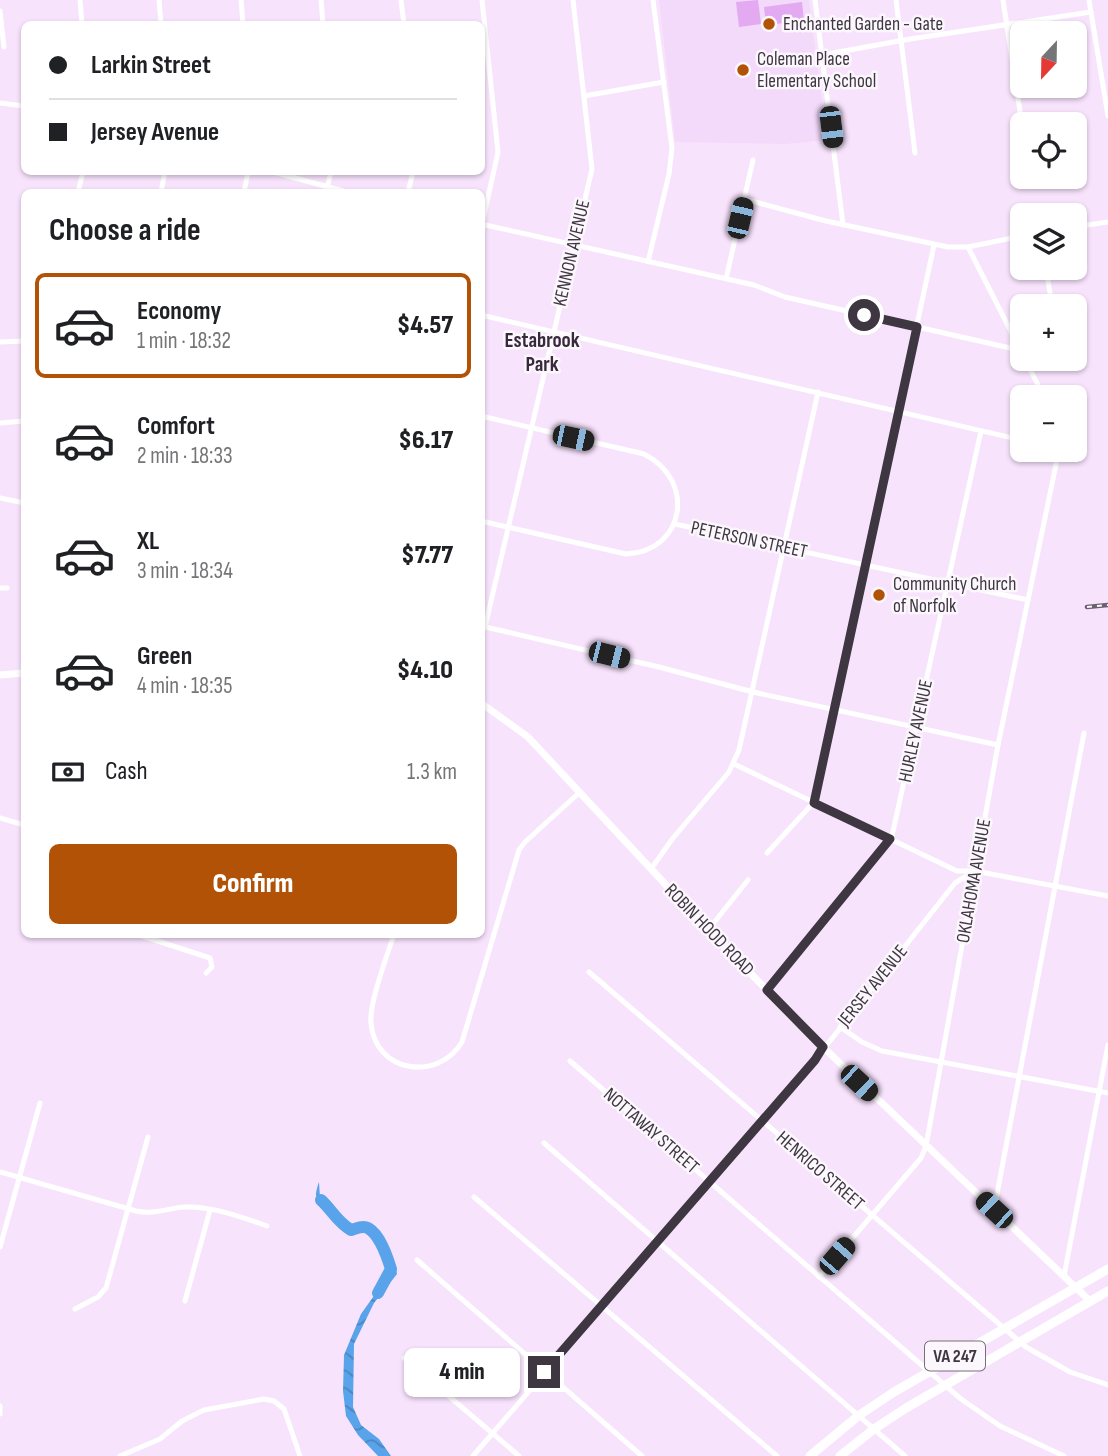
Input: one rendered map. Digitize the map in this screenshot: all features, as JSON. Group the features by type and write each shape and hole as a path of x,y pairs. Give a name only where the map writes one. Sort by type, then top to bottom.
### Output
{"main road":[{"name":"VA 247","path":"810,1456 858,1416 928,1371 1108,1269"},
{"name":"VA 247","path":"840,1456 874,1429 944,1385 1108,1291"}],"street":[{"path":"80,0 82,21"},
{"path":"159,0 161,21"},
{"path":"241,0 243,21"},
{"path":"321,0 323,21"},
{"path":"401,0 404,21"},
{"path":"482,0 484,21"},
{"name":"KENNON AVENUE","path":"485,618 532,428 592,161 573,0"},
{"path":"648,262 672,157 653,0"},
{"path":"815,0 843,225"},
{"path":"896,0 915,153"},
{"path":"1003,0 1020,112"},
{"path":"1089,0 1108,116"},
{"path":"0,11 4,47"},
{"path":"822,55 1091,12"},
{"path":"485,28 498,152 485,210"},
{"path":"584,96 664,82"},
{"path":"0,103 21,106"},
{"path":"726,279 753,160"},
{"path":"282,175 323,189"},
{"path":"744,199 933,245 968,247 1010,238"},
{"path":"1087,225 1108,222"},
{"path":"485,225 754,285 785,297 1010,348"},
{"path":"767,853 814,803 933,245"},
{"path":"968,247 1010,329"},
{"path":"485,316 1010,438"},
{"path":"0,342 21,341"},
{"path":"651,869 734,764 753,692 818,392"},
{"name":"PETERSON STREET","path":"485,417 653,458 668,472 677,489 678,512 675,524 1028,600"},
{"path":"0,423 21,421"},
{"name":"HURLEY AVENUE","path":"767,990 890,839 895,828 981,431"},
{"name":"OKLAHOMA AVENUE","path":"819,1277 921,1157 926,1146 998,744 1057,462"},
{"path":"0,498 21,502"},
{"path":"485,522 626,554 650,548 675,524"},
{"path":"485,626 753,692 998,744"},
{"path":"0,676 21,674"},
{"name":"ROBIN HOOD ROAD","path":"485,706 524,733 708,930 823,1047 1090,1301"},
{"path":"994,1210 1084,733"},
{"path":"734,764 948,868 1108,896"},
{"path":"393,938 371,1015 373,1032 381,1048 394,1060 412,1067 433,1066 447,1059 462,1042 519,850 579,792"},
{"path":"0,818 21,824"},
{"name":"JERSEY AVENUE","path":"473,1456 762,1121 955,883 975,871"},
{"path":"708,930 748,880"},
{"path":"148,938 210,958 212,967 206,973"},
{"name":"HENRICO STREET","path":"589,972 1020,1342 1070,1373 1108,1385"},
{"path":"840,1027 862,1042 882,1051 1108,1093"},
{"path":"1064,1276 1108,1045"},
{"name":"NOTTAWAY STREET","path":"570,1061 944,1385 1000,1426 1065,1456"},
{"path":"0,1247 40,1103"},
{"path":"75,1309 98,1297 106,1287 148,1138"},
{"path":"544,1143 905,1456"},
{"path":"0,1172 128,1209 154,1213 183,1207 210,1210 267,1227"},
{"path":"474,1197 776,1456"},
{"path":"185,1301 210,1210"},
{"path":"417,1260 642,1456"},
{"path":"404,1359 519,1456"},
{"path":"120,1456 160,1439 182,1421 204,1410 264,1399 274,1401 284,1409 300,1456"},
{"path":"0,1406 0,1414"}],"shaded area":[{"name":"Coleman Place Elementary School","path":"659,0 809,0 827,140 785,144 675,142"},
{"path":"758,0 761,24 739,27 736,2"},
{"path":"802,2 804,21 766,25 764,7"}],"water":[{"path":"319,1182 320,1197 339,1220 347,1226 363,1222 386,1247 397,1274 374,1303 354,1344 353,1407 361,1425 379,1439 391,1456 378,1456 358,1435 346,1416 343,1391 344,1355 361,1314 388,1276 391,1260 365,1226 358,1224 347,1230 338,1225 317,1198"}],"waterway":[{"path":"321,1200 346,1227 351,1230 368,1228 379,1241 391,1269 378,1293"}],"railway":[{"path":"1087,607 1108,605"}],"place":[{"name":"Enchanted Garden - Gate","path":"769,24"},
{"name":"Coleman Place Elementary School","path":"743,70"},
{"name":"Community Church of Norfolk","path":"879,595"}],"district":[{"name":"Estabrook Park","path":"542,352"}],"route":[{"path":"544,1372 815,1060 823,1047 767,990 890,839 814,803 917,327 864,315"}]}
